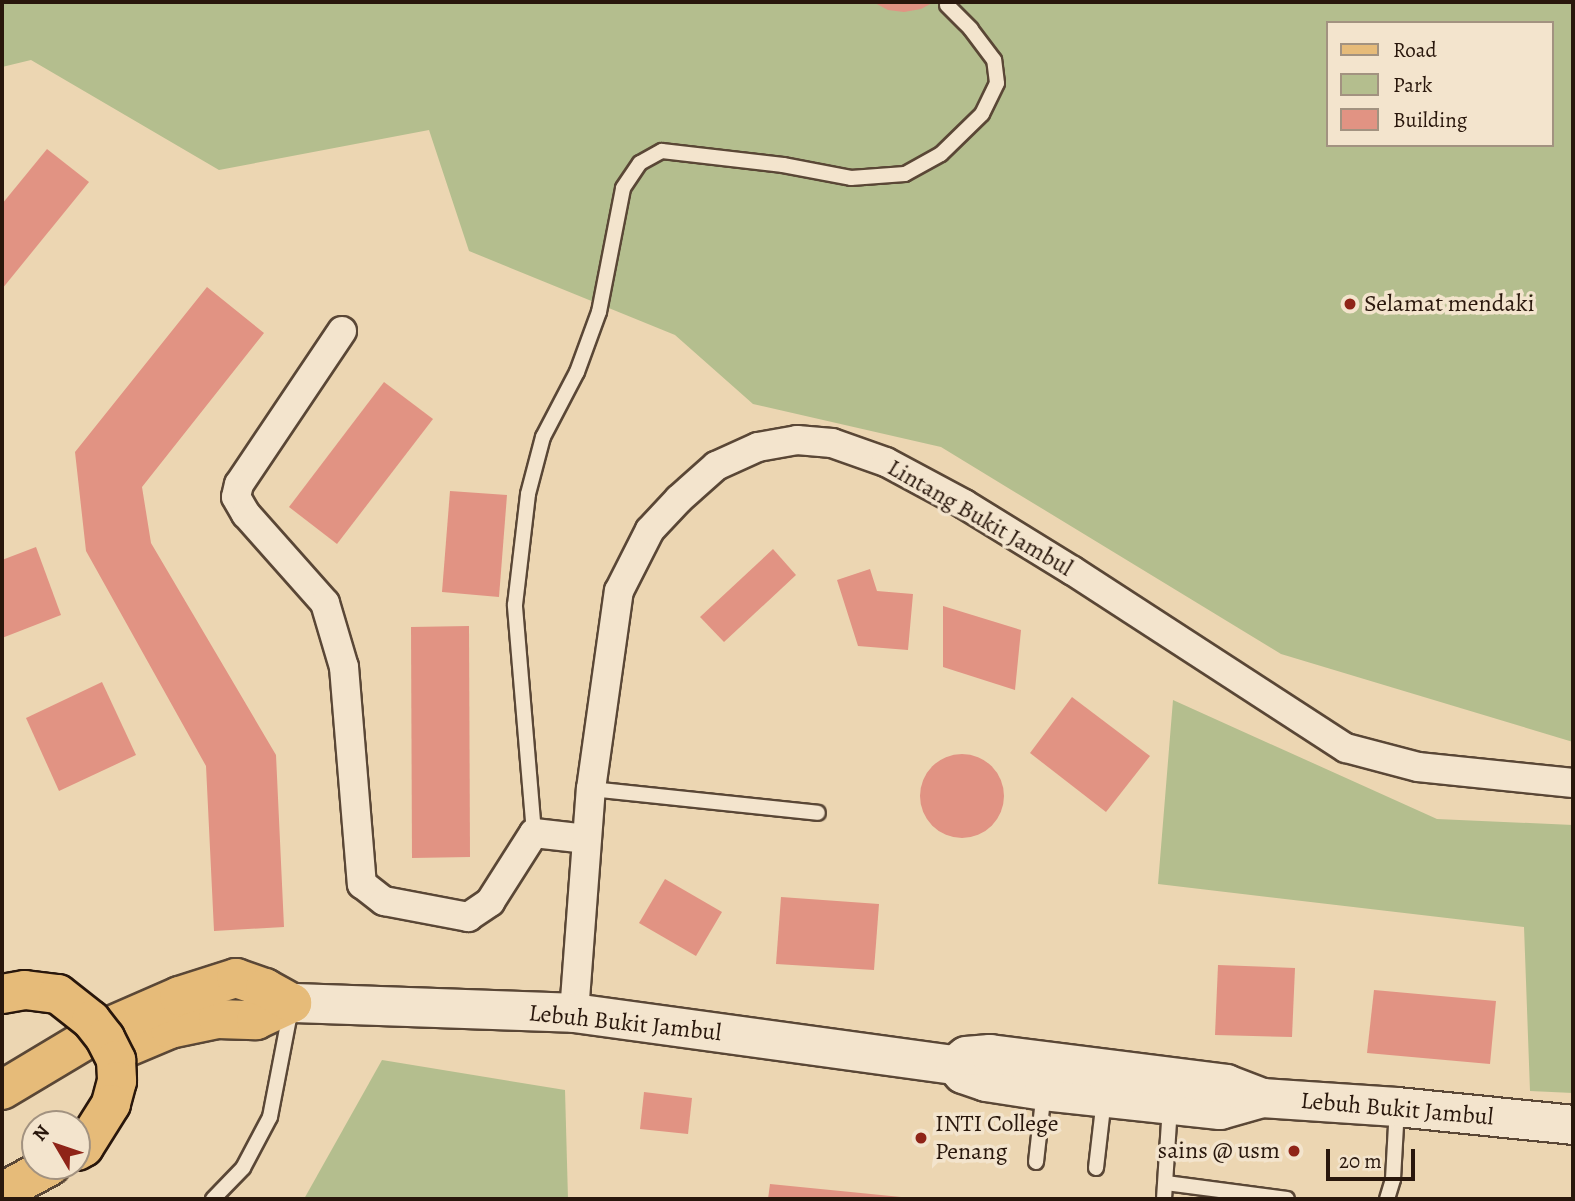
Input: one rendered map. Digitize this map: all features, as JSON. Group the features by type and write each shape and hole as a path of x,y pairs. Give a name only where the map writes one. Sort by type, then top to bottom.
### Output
{"main road":[{"name":"Lebuh Bukit Jambul","path":"2,1090 103,1029 179,996 236,978 265,988 292,1003 574,1013 955,1065 963,1074 985,1082 1044,1091 1220,1110 1262,1098"},
{"path":"2,994 25,990 58,994 91,1020 105,1038 116,1060 117,1081 111,1104 91,1136"},
{"name":"Lebuh Bukit Jambul","path":"2,1113 101,1059 170,1029 218,1019 256,1020 292,1003"},
{"name":"Lebuh Bukit Jambul","path":"955,1065 966,1056 990,1054 1226,1084 1262,1098 1397,1107 1573,1125"},
{"path":"2,1192 24,1180"}],"street":[{"path":"342,331 239,484 236,497 246,513 325,603 344,667 362,884 384,901 468,917 490,902 534,833 587,839"},
{"name":"Lintang Bukit Jambul","path":"574,1013 591,789 619,591 650,530 679,499 716,466 758,447 797,440 832,443 886,462 964,504 1346,748 1418,767 1573,783"}],"lane":[{"path":"534,833 515,606 528,494 543,437 577,372 600,312 623,188 640,163 662,151 783,165 851,178 905,174 941,154 982,114 997,83 993,60 971,29 947,5"},
{"path":"591,789 818,813"},
{"path":"213,1199 243,1167 270,1116 292,1003"},
{"path":"1036,1163 1044,1091"},
{"path":"1096,1168 1104,1098"},
{"path":"1164,1199 1170,1105"},
{"path":"1387,1199 1393,1179 1397,1107"},
{"path":"1166,1183 1287,1199"}],"green space":[{"path":"2,2 1573,2 1573,742 1281,654 941,447 753,404 675,335 469,251 429,130 219,170 31,60 2,67"},
{"path":"1173,700 1437,819 1573,825 1573,1093 1530,1091 1524,927 1158,884"},
{"path":"382,1060 565,1090 568,1199 304,1199"}],"building":[{"path":"873,2 934,2 921,9 904,12 888,10"},
{"path":"47,149 89,182 2,289 2,204"},
{"path":"207,287 264,333 142,487 151,543 276,755 284,927 214,931 206,766 86,551 75,452"},
{"path":"384,382 433,419 337,544 289,507"},
{"path":"450,491 507,495 499,597 442,592"},
{"path":"36,547 61,615 2,638 2,560"},
{"path":"773,549 796,575 724,642 700,617"},
{"path":"870,569 877,591 913,594 908,650 858,646 837,580"},
{"path":"943,606 1021,630 1015,690 943,667"},
{"path":"469,626 470,857 412,858 411,627"},
{"path":"102,682 136,755 59,791 26,718"},
{"path":"1072,697 1150,756 1106,812 1030,753"},
{"path":"962,754 978,757 992,766 1001,780 1004,796 1001,812 992,826 978,835 962,838 946,835 932,826 923,812 920,796 923,780 932,766 946,757"},
{"path":"665,879 722,912 696,956 639,923"},
{"path":"781,897 879,904 874,970 776,964"},
{"path":"1218,965 1295,968 1292,1037 1215,1035"},
{"path":"1374,990 1496,1001 1490,1064 1367,1053"},
{"path":"644,1092 692,1098 688,1134 640,1129"},
{"path":"770,1184 901,1197 901,1199 768,1199"}],"place":[{"name":"Selamat mendaki","path":"1350,304"},
{"name":"INTI College Penang","path":"921,1138"},
{"name":"sains @ usm","path":"1294,1151"}]}
